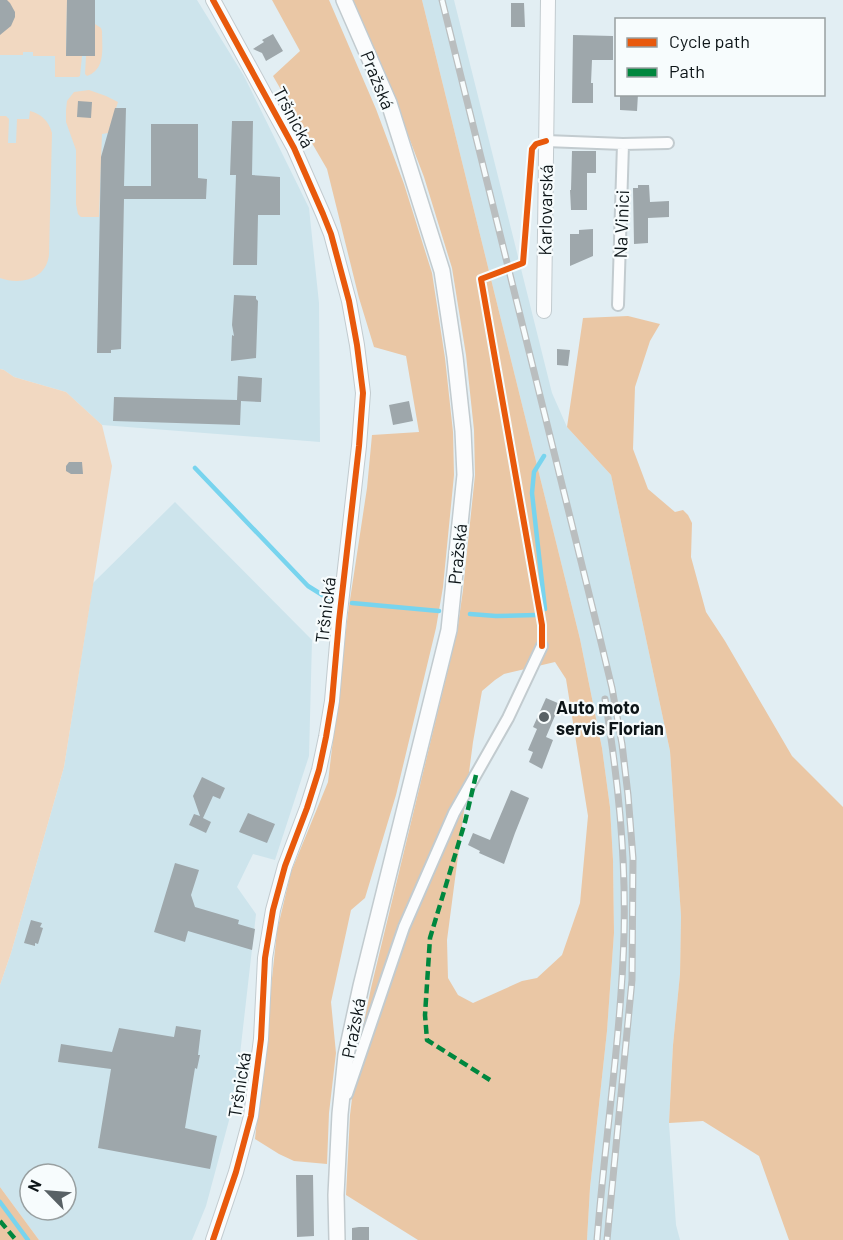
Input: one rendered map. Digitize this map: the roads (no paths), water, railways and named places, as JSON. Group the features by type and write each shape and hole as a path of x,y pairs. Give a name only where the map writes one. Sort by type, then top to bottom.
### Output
{"main road":[{"name":"Pražská","path":"336,1240 340,1114 346,1055 448,630 465,475 456,367 442,270 389,103 344,0"}],"street":[{"name":"Tršnická","path":"213,0 294,148 331,234 347,293 357,345 363,410 332,701 326,737 316,779 285,866 273,910 265,958 261,1039 251,1116 236,1172 213,1240"},
{"name":"Karlovarská","path":"544,311 548,0"},
{"path":"546,141 668,143"},
{"name":"Na Vinici","path":"618,305 623,144"},
{"name":"Pražská","path":"340,1114 404,927 454,813 508,718 542,646"}],"waterway":[{"path":"544,456 534,472 532,493 545,609"},
{"path":"195,468 308,586 332,601"},
{"path":"352,603 439,611"},
{"path":"470,614 536,615"},
{"path":"0,1202 28,1240"}],"railway":[{"path":"442,0 599,634 622,744 633,858 632,980 607,1240"},
{"path":"597,1240 620,1011 624,935 624,875 620,817 605,699"}],"place":[{"name":"Auto moto servis Florian","path":"544,717"}]}
